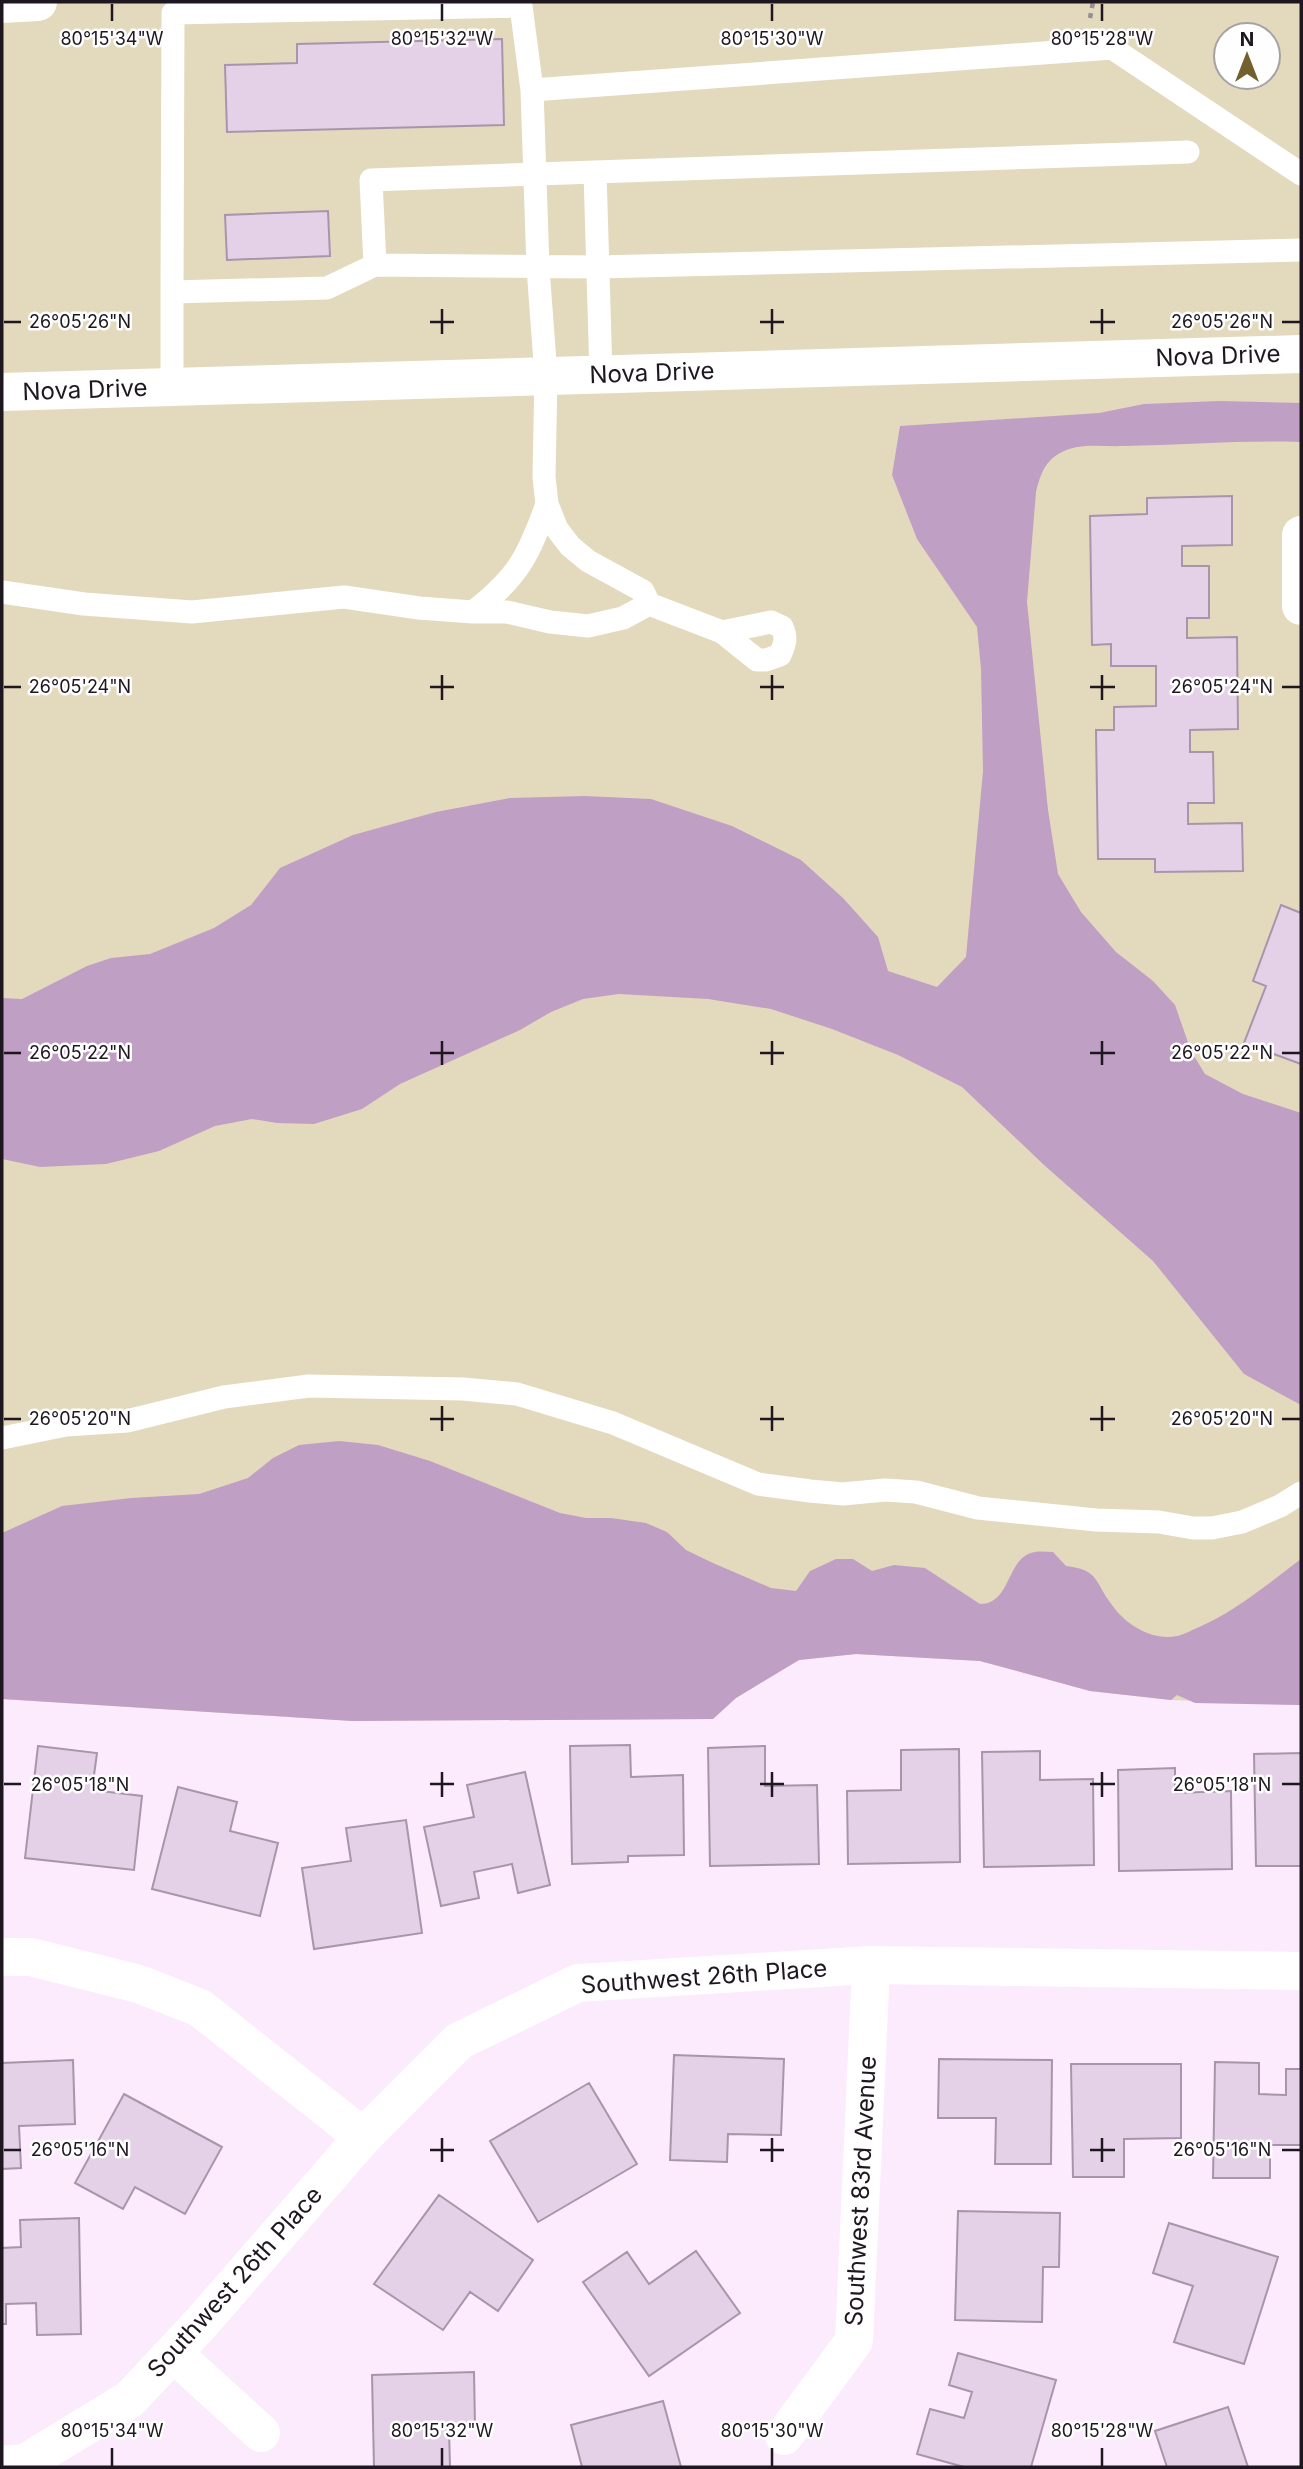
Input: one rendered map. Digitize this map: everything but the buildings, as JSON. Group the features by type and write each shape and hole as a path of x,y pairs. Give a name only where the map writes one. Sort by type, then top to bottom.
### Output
{"street":[{"path":"2,4 38,2"},
{"name":"Nova Drive","path":"2,392 1301,354"},
{"path":"1301,535 1301,606"},
{"path":"2,1957 31,1957 126,1981 200,2008 363,2137"},
{"name":"Southwest 26th Place","path":"2,2465 25,2463 130,2399 363,2137 458,2041 578,1983 871,1965 1301,1972"},
{"name":"Southwest 83rd Avenue","path":"784,2436 854,2341 871,1965"},
{"path":"173,2353 261,2433"}],"lane":[{"path":"172,387 173,13 521,6 532,90 538,268 546,376 544,477 547,504 557,529 570,546 588,561 643,591 649,604 722,632"},
{"path":"532,90 1112,48 1301,174"},
{"path":"375,265 371,180 1188,152"},
{"path":"595,172 601,375"},
{"path":"172,292 327,288 375,265 538,268 1301,250"},
{"path":"473,612 501,591 522,564 547,504"},
{"path":"2,592 83,604 192,612 344,597 419,608 507,612 550,622 588,626 623,618 649,604"},
{"path":"2,1438 66,1425 127,1421 224,1397 309,1386 463,1389 517,1394 600,1419 758,1485 843,1494 885,1490 916,1492 978,1507 1096,1520 1159,1522 1193,1528 1212,1528 1242,1522 1280,1506 1301,1493"}],"shaded area":[{"path":"2,2 1301,2 1301,1705 1171,1700 1090,1691 980,1661 856,1654 799,1660 736,1698 713,1719 352,1721 2,1699"},
{"path":"1220,401 1301,403 1301,442 1091,446 1075,447 1060,453 1046,465 1036,492 1027,602 1048,810 1058,874 1081,912 1116,952 1153,981 1175,1005 1191,1051 1205,1074 1243,1094 1301,1113 1301,1405 1244,1374 1153,1261 1044,1165 962,1087 898,1055 771,1009 708,999 619,994 583,999 400,1084 362,1109 314,1124 252,1119 215,1126 159,1151 106,1164 40,1167 2,1159 2,998 22,999 87,966 111,958 150,954 214,928 251,905 280,868 353,835 436,812 510,798 585,796 651,799 732,826 801,860 843,898 878,937 888,971 937,987 966,957 983,771 981,669 977,627 917,539 892,475 900,426 1099,413 1144,404"},
{"path":"339,1441 378,1445 430,1461 560,1513 646,1523 667,1532 686,1550 771,1588 796,1591 810,1571 836,1559 853,1559 872,1571 894,1565 925,1568 980,1604 990,1602 998,1596 1013,1570 1026,1555 1053,1552 1066,1566 1091,1574 1112,1605 1132,1625 1158,1636 1180,1635 1225,1614 1301,1559 1301,1705 1195,1703 1177,1695 1171,1700 1090,1691 980,1661 856,1654 799,1660 736,1698 713,1719 352,1721 2,1699 2,1533 62,1506 199,1494 248,1478 273,1458 299,1445"}]}
